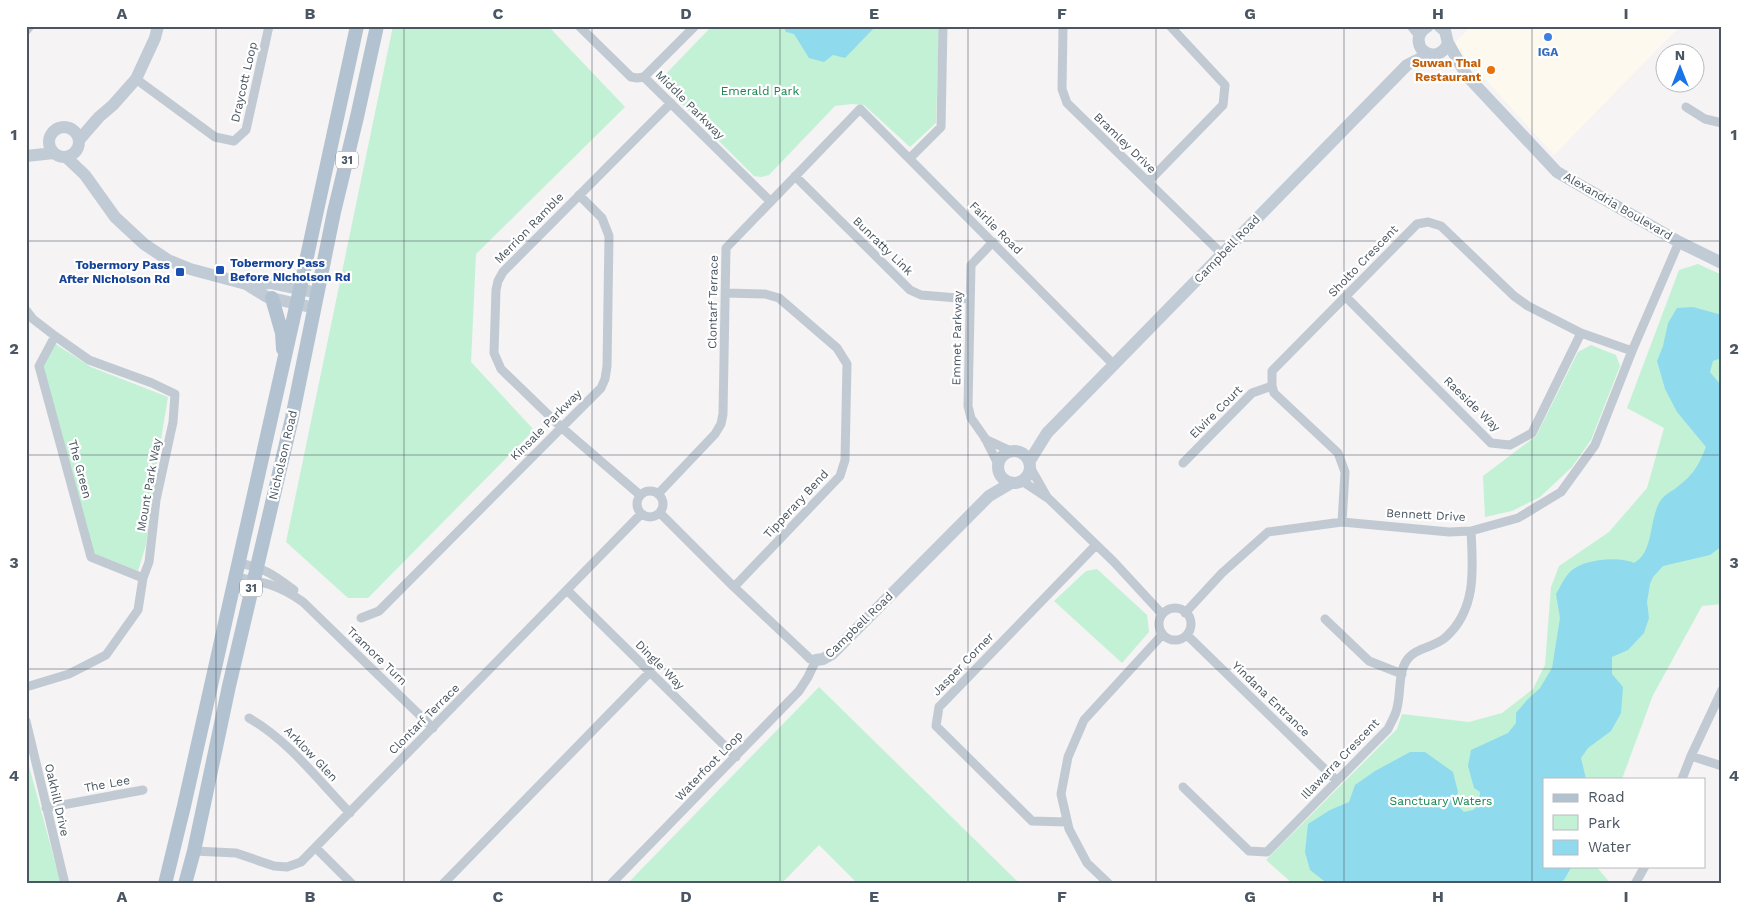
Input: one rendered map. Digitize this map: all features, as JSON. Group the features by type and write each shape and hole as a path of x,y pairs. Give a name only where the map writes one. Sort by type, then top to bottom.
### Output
{"main road":[{"name":"Nicholson Road","path":"164,884 184,806 284,362 357,26"},
{"name":"Nicholson Road","path":"185,884 292,418 334,212 378,26"},
{"path":"272,298 282,333 284,362"}],"street":[{"path":"26,31 30,26"},
{"path":"26,154 77,150 79,143 99,117 113,106 136,79 155,38 158,26"},
{"name":"Draycott Loop","path":"136,79 215,138 234,141 246,130 269,26"},
{"path":"579,26 631,76 637,78 644,77"},
{"name":"Middle Parkway","path":"695,26 644,77 770,201"},
{"path":"910,158 941,127 943,26"},
{"name":"Bramley Drive","path":"1063,26 1062,89 1067,103 1222,254"},
{"path":"1148,182 1223,106 1225,85 1170,26"},
{"name":"Campbell Road","path":"1407,66 1416,35 1428,26"},
{"name":"Campbell Road","path":"660,513 810,659 823,659 832,654 989,496 1026,478 1029,464 1048,433 1407,66 1444,50 1446,33"},
{"name":"Alexandria Boulevard","path":"1446,33 1462,70"},
{"path":"1416,35 1422,50 1433,54"},
{"name":"Alexandria Boulevard","path":"1433,54 1462,70 1557,172 1679,242 1722,262"},
{"name":"Merrion Ramble","path":"640,495 561,427 501,369 494,353 496,290 503,272 671,103"},
{"path":"1686,107 1705,118 1722,123"},
{"name":"Fairlie Road","path":"860,109 1114,364"},
{"name":"Clontarf Terrace","path":"658,494 715,434 721,424 723,414 726,248 860,109"},
{"path":"99,117 69,127 60,127 50,136 57,151 85,175 115,217 131,233 155,252 190,270 246,284 270,283 318,293"},
{"path":"69,127 78,134 85,175"},
{"name":"Bunratty Link","path":"795,176 910,290 921,295 970,299"},
{"name":"Kinsale Parkway","path":"361,618 379,611 601,388 607,366 609,236 602,218 579,195"},
{"name":"Sholto Crescent","path":"1272,386 1272,371 1417,224 1428,222 1441,226 1520,301 1581,333 1632,351"},
{"name":"Emmet Parkway","path":"993,242 971,265 968,406 971,418 985,438 998,468"},
{"name":"Bennett Drive","path":"1185,613 1222,573 1268,532 1342,522 1449,532 1471,531 1518,518 1561,492 1595,445 1632,351 1679,242"},
{"path":"246,284 267,297 315,308"},
{"name":"Tipperary Bend","path":"726,293 764,294 779,298 837,348 847,364 845,460 840,476 734,587"},
{"name":"Raeside Way","path":"1346,297 1491,442 1510,445 1532,433 1581,333"},
{"name":"Mount Park Way","path":"26,310 33,319 90,360 152,383 175,394 172,422 156,500 149,562 142,578 138,610 106,655 69,674 26,687"},
{"name":"The Green","path":"55,336 39,366 91,557 142,578"},
{"path":"1272,386 1274,393 1338,453 1345,472 1342,522"},
{"name":"Elvire Court","path":"1183,463 1252,393 1272,386"},
{"name":"Campbell Road","path":"989,496 1001,457 1048,433"},
{"name":"Emmet Parkway","path":"985,438 1014,451"},
{"path":"1014,451 1026,457 1049,499 1114,562 1162,614"},
{"path":"998,468 1004,481 1016,482 1049,499"},
{"path":"651,491 658,494 663,503 660,513 651,518 641,514 637,505 640,495 651,491"},
{"name":"Clontarf Terrace","path":"194,851 236,853 274,866 287,867 301,862 568,591 641,514"},
{"name":"Illawarra Crescent","path":"1183,787 1249,851 1267,852 1388,729 1397,710 1405,662 1413,652 1431,646 1445,638 1463,615 1471,591 1473,567 1471,531"},
{"name":"Jasper Corner","path":"1067,822 1032,821 936,726 939,706 1096,546"},
{"name":"Tramore Turn","path":"237,570 273,574 294,590 303,602 433,728"},
{"name":"Tramore Turn","path":"237,570 255,573 303,602"},
{"name":"Dingle Way","path":"568,591 649,673 736,756"},
{"path":"1172,609 1185,613 1191,626 1187,635 1182,639 1172,640 1162,635 1158,624 1162,614 1172,609"},
{"path":"1325,619 1369,661 1402,674"},
{"path":"1108,884 1087,863 1069,829 1061,794 1068,757 1084,720 1162,635"},
{"name":"Yindana Entrance","path":"1187,635 1337,781"},
{"name":"Waterfoot Loop","path":"612,884 799,691 808,678 816,660"},
{"path":"443,884 649,673"},
{"path":"1682,778 1722,690"},
{"name":"Arklow Glen","path":"249,718 281,739 350,813"},
{"name":"Oakhill Drive","path":"26,721 65,884"},
{"path":"1691,756 1722,766"},
{"name":"The Lee","path":"46,808 142,790"},
{"path":"316,848 352,884"},
{"path":"1635,884 1644,868"}],"shaded area":[{"path":"1471,26 1680,26 1664,42 1656,42 1656,51 1554,155 1456,47 1456,42"}],"green space":[{"path":"393,26 548,26 625,107 476,254 471,362 534,430 368,598 348,598 286,542"},
{"name":"Emerald Park","path":"712,26 939,26 936,123 910,147 864,105 835,106 769,175 754,176 659,81"},
{"name":"Sanctuary Waters","path":"1698,264 1722,275 1722,604 1702,606 1653,695 1622,778 1543,778 1543,868 1598,868 1611,884 1293,884 1266,860 1397,729 1402,714 1469,722 1502,713 1533,689 1545,665 1551,587 1559,566 1609,532 1647,488 1664,428 1627,408 1679,270"},
{"path":"54,343 91,367 168,397 146,545 138,571 93,553 42,362"},
{"path":"1591,345 1616,355 1620,366 1591,440 1572,467 1540,497 1512,511 1485,517 1483,476 1536,436 1578,352"},
{"path":"1097,569 1147,615 1149,632 1122,663 1054,601 1086,571"},
{"path":"819,687 1020,884 858,884 819,845 781,884 627,884"},
{"path":"26,755 61,884 26,884"}],"water":[{"path":"876,26 845,58 833,55 824,62 809,58 794,34 786,32 784,27"},
{"name":"Sanctuary Waters","path":"1693,307 1722,315 1722,360 1713,361 1710,372 1722,389 1722,546 1710,555 1663,566 1653,577 1647,602 1649,618 1644,633 1628,650 1612,657 1612,674 1623,687 1621,713 1611,731 1588,748 1581,758 1586,778 1543,778 1543,868 1571,868 1564,880 1557,884 1328,884 1310,870 1305,852 1308,824 1330,810 1349,802 1355,785 1375,771 1410,752 1425,752 1453,772 1460,808 1464,812 1473,810 1479,805 1480,792 1474,788 1468,766 1471,750 1508,733 1516,723 1516,713 1540,688 1552,668 1560,618 1556,594 1565,579 1577,567 1593,561 1611,559 1634,563 1641,558 1648,543 1654,516 1661,500 1691,475 1706,447 1677,412 1665,389 1657,361 1663,346 1668,323 1677,308"}],"place":[{"name":"IGA","path":"1548,37"},
{"name":"Suwan Thai Restaurant","path":"1491,70"},
{"name":"Tobermory Pass Before Nicholson Rd","path":"220,270"},
{"name":"Tobermory Pass After Nicholson Rd","path":"180,272"}]}
